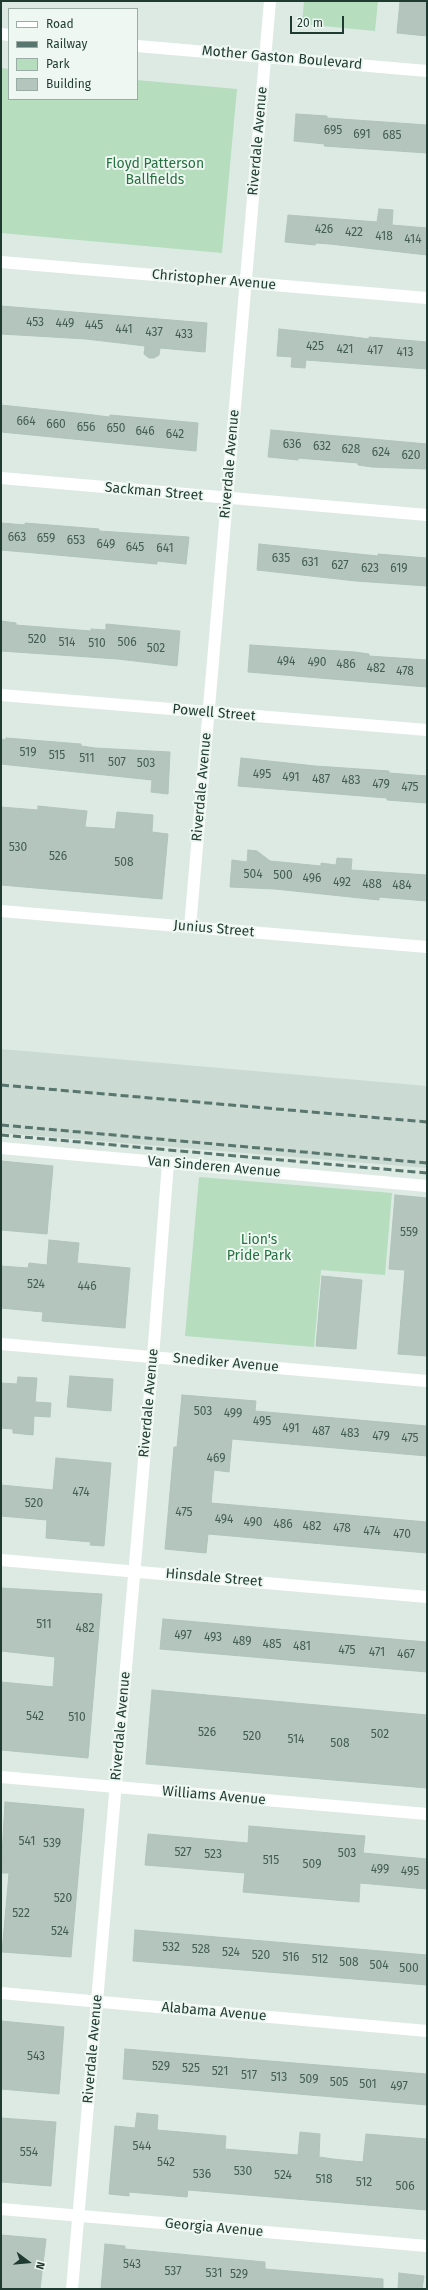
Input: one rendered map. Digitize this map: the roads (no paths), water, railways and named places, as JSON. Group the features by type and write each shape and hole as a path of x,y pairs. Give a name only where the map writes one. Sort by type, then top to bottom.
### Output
{"street":[{"name":"Riverdale Avenue","path":"190,927 270,1"},
{"name":"Mother Gaston Boulevard","path":"138,46 427,71"},
{"name":"Christopher Avenue","path":"1,262 427,298"},
{"name":"Sackman Street","path":"1,478 427,515"},
{"name":"Powell Street","path":"1,695 427,730"},
{"name":"Junius Street","path":"1,911 427,947"},
{"name":"Van Sinderen Avenue","path":"1,1148 427,1186"},
{"name":"Riverdale Avenue","path":"72,2289 153,1357 168,1163"},
{"name":"Snediker Avenue","path":"1,1344 427,1381"},
{"name":"Hinsdale Street","path":"1,1560 427,1597"},
{"name":"Williams Avenue","path":"1,1777 427,1814"},
{"name":"Alabama Avenue","path":"1,1993 427,2031"},
{"name":"Georgia Avenue","path":"1,2209 427,2246"}],"railway":[{"path":"1,1085 427,1122"},
{"path":"1,1125 427,1163"},
{"path":"1,1135 427,1173"}],"park label":[{"name":"Floyd Patterson Ballfields","path":"155,172"},
{"name":"Lion's Pride Park","path":"259,1248"}]}
